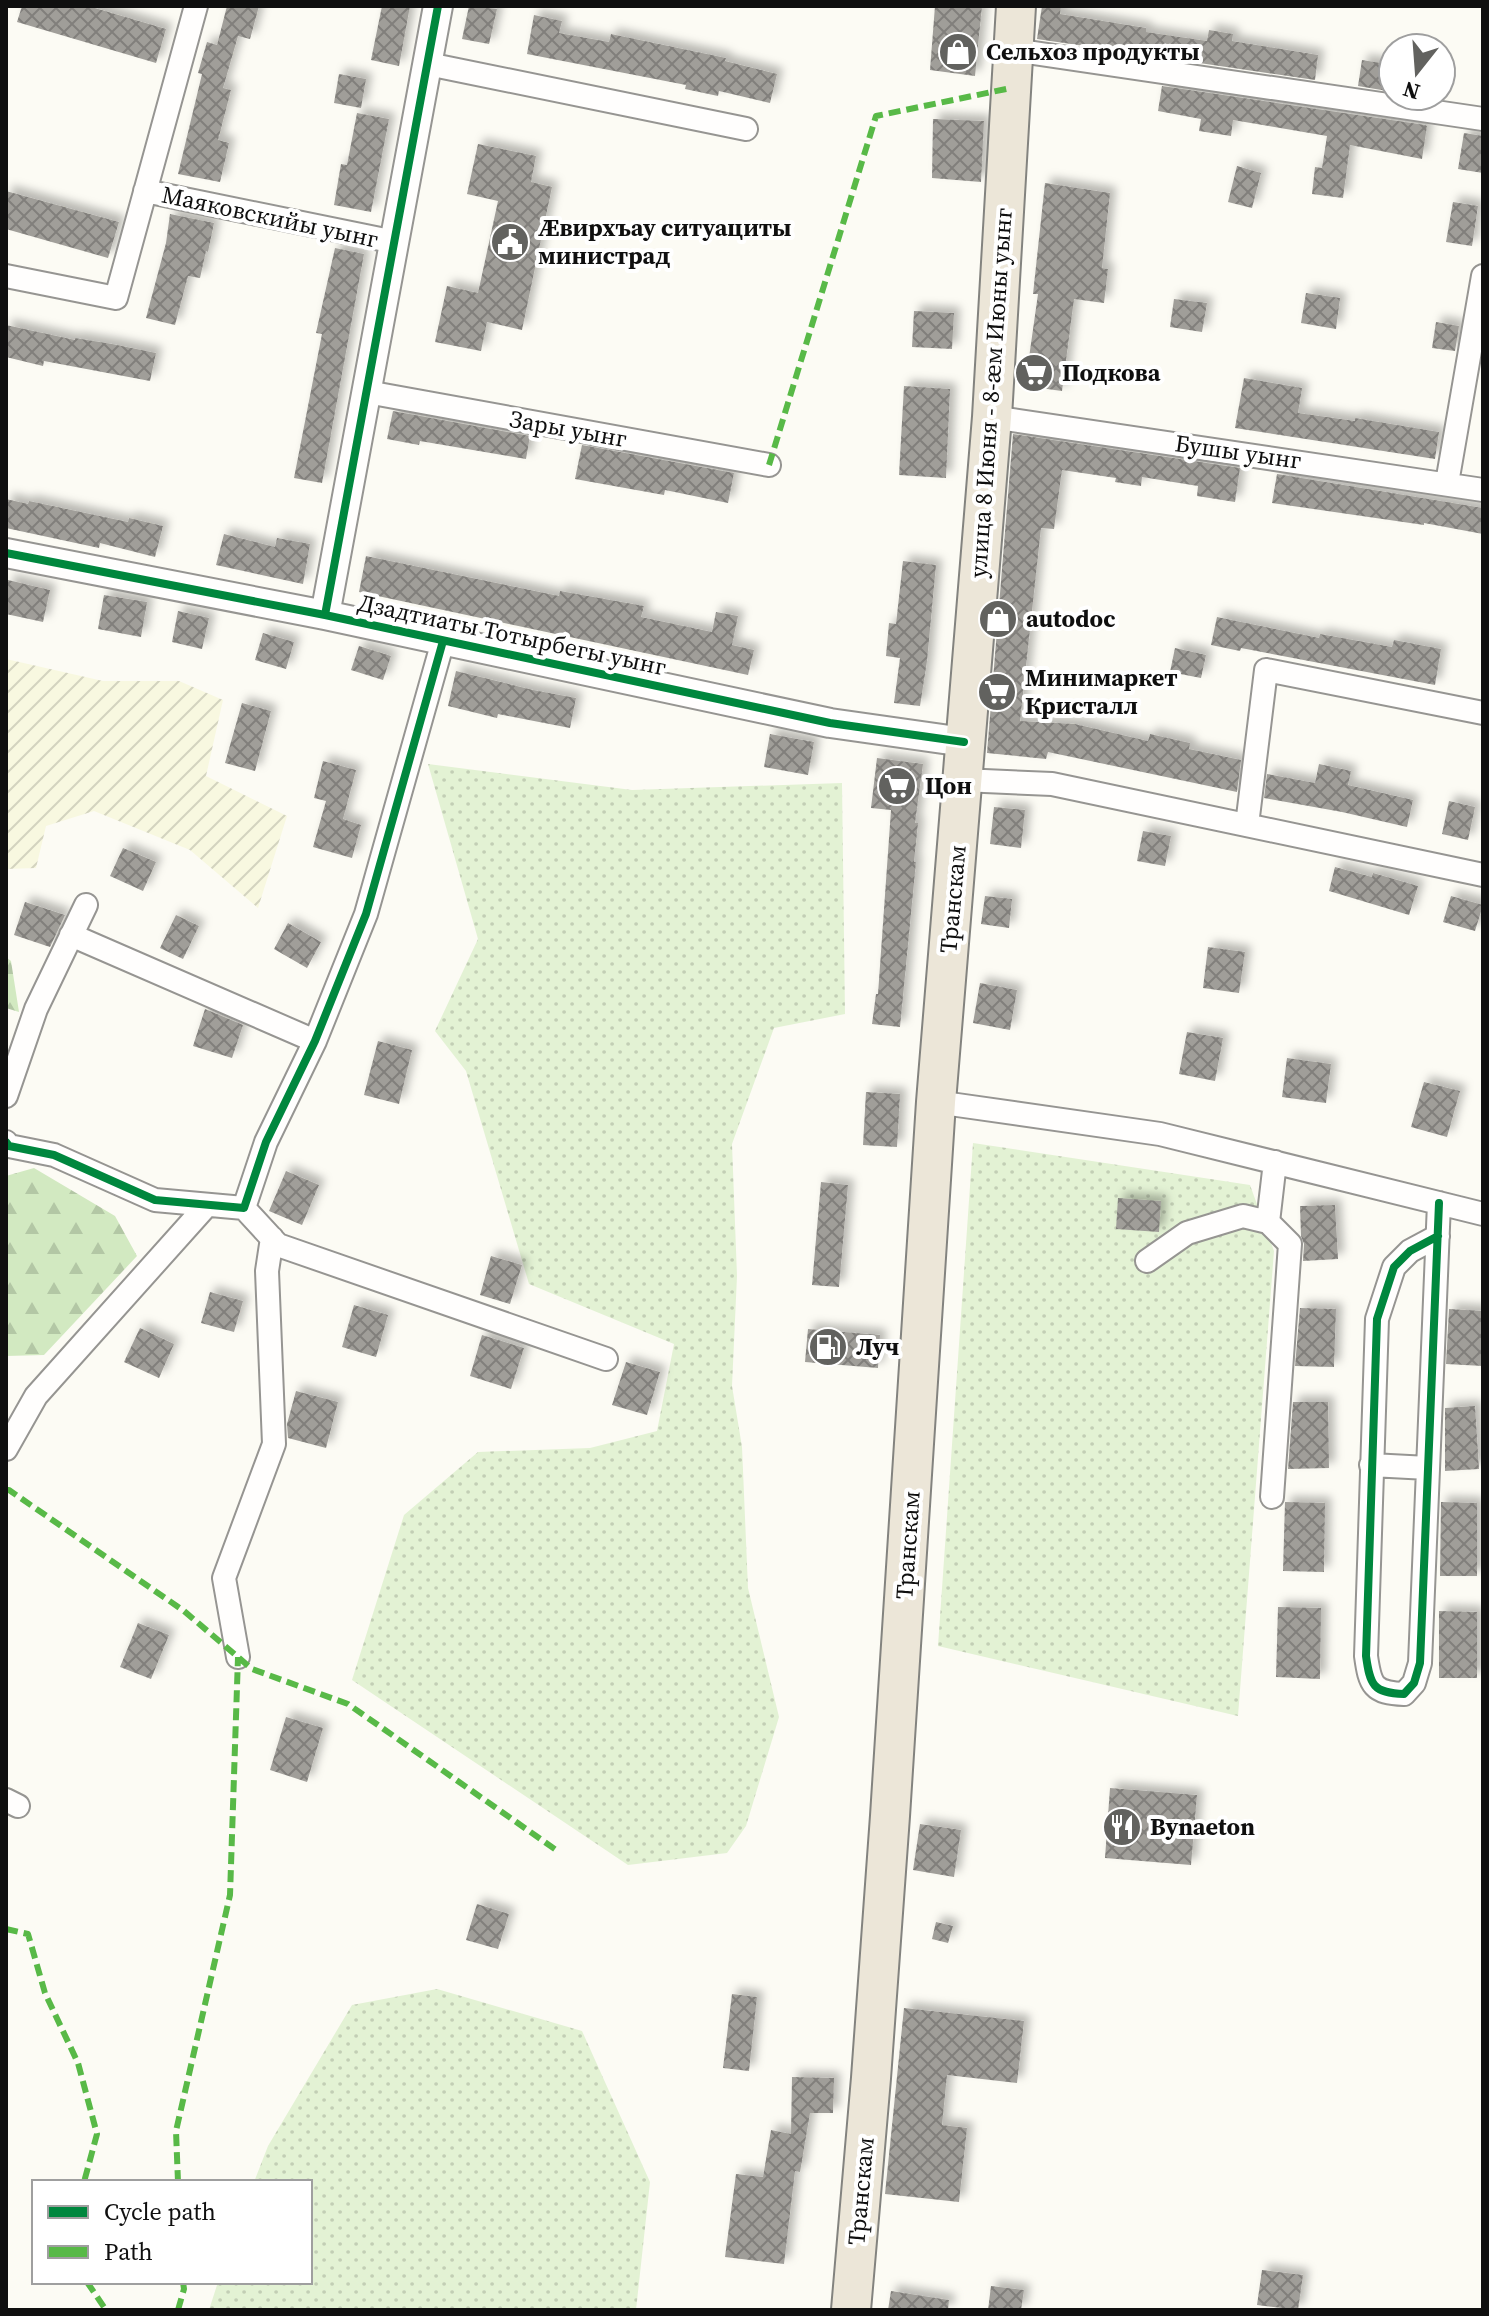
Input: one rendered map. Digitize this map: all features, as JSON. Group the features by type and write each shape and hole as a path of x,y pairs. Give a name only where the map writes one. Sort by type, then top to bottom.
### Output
{"highway":[{"name":"улица 8 Июня - 8-ӕм Июны уынг","path":"962,780 992,417 1016,6"},
{"name":"Транскам","path":"851,2310 889,1831 936,1102 962,780"}],"street":[{"name":"Маяковскийы уынг","path":"6,276 116,298 196,6"},
{"path":"325,615 438,6"},
{"path":"1013,50 1483,119"},
{"path":"428,64 746,129"},
{"name":"Маяковскийы уынг","path":"145,191 395,242"},
{"path":"1447,483 1483,276"},
{"name":"Зары уынг","path":"367,392 769,465"},
{"name":"Бушы уынг","path":"992,417 1483,490"},
{"name":"Дзадтиаты Тотырбегы уынг","path":"6,553 325,615 830,723 964,742"},
{"path":"244,1208 266,1142 315,1041 366,914 443,641"},
{"path":"1247,825 1266,670 1483,713"},
{"path":"962,780 1052,784 1483,875"},
{"path":"6,1096 36,1009 86,905"},
{"path":"71,935 315,1041"},
{"path":"936,1102 1160,1134 1483,1214"},
{"path":"6,1142 9,1146 54,1155 155,1200 244,1208 278,1245 606,1359"},
{"path":"1268,1222 1275,1162"},
{"path":"1438,1236 1410,1251 1394,1267 1377,1319 1366,1656 1369,1678 1376,1689 1392,1693 1404,1694 1414,1683 1420,1663 1438,1236 1439,1203"},
{"path":"6,1449 36,1396 207,1205"},
{"path":"1147,1261 1187,1233 1243,1216 1268,1222 1290,1244 1272,1497"},
{"path":"238,1657 224,1578 274,1444 267,1271 272,1238"},
{"path":"1371,1465 1428,1468"}],"green space":[{"path":"6,659 103,681 179,681 223,700 206,776 287,816 258,908 190,850 94,811 46,826 36,868 6,869"},
{"path":"428,764 632,790 842,783 845,1014 774,1028 732,1144 737,1276 732,1386 742,1447 748,1588 779,1717 746,1826 727,1853 628,1865 352,1680 404,1515 478,1452 590,1448 657,1431 674,1344 529,1284 466,1071 435,1031 478,939"},
{"path":"6,957 11,961 19,1012 6,1008"},
{"path":"973,1143 1250,1185 1274,1251 1238,1716 938,1646"},
{"path":"34,1168 115,1216 137,1256 44,1355 6,1356 6,1176"},
{"path":"437,1989 582,2031 650,2182 636,2310 209,2310 217,2284 312,2284 312,2180 255,2180 268,2146 352,2005"}],"building":[{"path":"22,6 88,6 166,29 156,63 17,22"},
{"path":"227,6 259,6 250,39 238,36 223,88 231,90 218,140 229,143 220,182 178,174 207,42 217,45"},
{"path":"382,6 410,6 399,66 371,60"},
{"path":"469,6 497,9 489,44 462,39"},
{"path":"935,6 982,6 975,76 930,70"},
{"path":"1042,6 1061,6 1060,14 1146,28 1146,32 1207,41 1209,30 1233,34 1232,41 1318,55 1315,80 1037,39"},
{"path":"534,15 562,21 559,33 609,42 611,34 726,58 725,61 777,74 770,103 719,91 718,96 685,89 686,85 527,54"},
{"path":"1362,60 1377,62 1377,89 1358,86"},
{"path":"339,74 366,79 361,108 334,103"},
{"path":"1162,86 1425,125 1422,159 1350,145 1343,198 1312,194 1315,167 1322,168 1327,136 1233,120 1231,136 1199,131 1201,119 1158,111"},
{"path":"357,113 389,119 371,212 334,205 341,164 347,165"},
{"path":"933,119 984,121 981,182 932,178"},
{"path":"1464,133 1483,136 1483,173 1458,169"},
{"path":"478,144 536,156 531,182 552,187 522,330 487,322 481,351 435,342 447,286 478,293 498,201 467,194"},
{"path":"1237,166 1261,173 1252,208 1228,202"},
{"path":"1045,183 1110,193 1102,268 1108,269 1104,303 1074,299 1062,391 1025,386 1038,294 1033,294"},
{"path":"6,191 119,222 108,258 6,229"},
{"path":"1453,202 1478,206 1472,246 1446,242"},
{"path":"170,214 214,223 200,278 188,276 175,325 146,318 166,243"},
{"path":"335,248 364,254 322,483 294,478 322,334 316,333"},
{"path":"1306,293 1340,298 1336,329 1301,323"},
{"path":"1174,299 1207,303 1202,332 1170,327"},
{"path":"914,311 954,313 952,349 912,347"},
{"path":"1436,322 1459,326 1455,351 1432,348"},
{"path":"6,325 156,353 150,381 44,361 43,366 6,357"},
{"path":"1244,378 1302,388 1298,413 1355,421 1355,418 1439,432 1435,459 1235,428"},
{"path":"904,386 950,389 946,478 899,475"},
{"path":"393,411 530,436 526,459 420,441 419,445 387,439"},
{"path":"1013,434 1240,468 1235,502 1197,496 1198,486 1142,477 1141,486 1115,482 1116,478 1062,470 1054,529 1041,528 1020,721 1075,724 1148,741 1150,734 1190,743 1189,749 1241,760 1237,792 1048,752 1046,759 987,753"},
{"path":"582,445 734,473 728,503 665,490 664,495 575,479"},
{"path":"1277,474 1483,508 1483,534 1272,503"},
{"path":"6,499 163,526 155,557 100,543 99,548 6,528"},
{"path":"224,534 275,547 277,538 310,544 303,584 216,565"},
{"path":"366,556 559,596 560,591 644,606 641,617 712,632 716,612 738,616 732,645 754,650 748,675 359,592"},
{"path":"903,561 936,565 920,706 894,703 900,658 886,656 889,623 896,624"},
{"path":"8,580 50,590 43,622 6,614"},
{"path":"104,595 147,602 141,637 98,629"},
{"path":"178,611 209,618 202,649 172,642"},
{"path":"1217,617 1319,638 1320,634 1392,647 1394,640 1441,649 1435,685 1211,645"},
{"path":"263,633 294,642 286,669 255,660"},
{"path":"359,646 391,656 383,680 351,670"},
{"path":"1175,648 1206,655 1201,678 1170,672"},
{"path":"456,671 576,698 570,728 498,714 497,718 448,706"},
{"path":"242,703 271,711 255,771 225,763"},
{"path":"770,734 814,742 808,775 764,767"},
{"path":"877,758 923,764 915,823 918,823 916,862 900,1027 872,1024 878,994 891,810 871,808"},
{"path":"323,761 356,770 343,819 361,825 352,858 313,847 326,801 314,798"},
{"path":"1319,764 1351,771 1348,785 1413,800 1407,827 1264,798 1267,774 1315,783"},
{"path":"1449,801 1475,807 1468,840 1442,834"},
{"path":"994,807 1025,810 1021,848 990,844"},
{"path":"1143,831 1171,836 1165,866 1137,861"},
{"path":"123,848 156,862 143,891 110,876"},
{"path":"1335,867 1372,877 1373,873 1418,886 1409,915 1329,891"},
{"path":"985,896 1012,899 1009,928 981,924"},
{"path":"1451,896 1483,905 1475,931 1443,922"},
{"path":"25,902 65,915 50,947 14,935"},
{"path":"176,915 199,926 183,959 160,948"},
{"path":"288,923 321,942 307,968 274,949"},
{"path":"1208,947 1245,952 1239,993 1203,988"},
{"path":"980,983 1017,990 1010,1030 973,1023"},
{"path":"205,1009 243,1025 232,1058 193,1046"},
{"path":"1187,1032 1223,1038 1215,1081 1179,1074"},
{"path":"378,1041 412,1050 399,1104 364,1095"},
{"path":"1287,1058 1331,1064 1326,1103 1282,1097"},
{"path":"1424,1082 1460,1091 1447,1137 1411,1127"},
{"path":"866,1092 900,1094 897,1147 863,1145"},
{"path":"286,1171 319,1185 302,1225 269,1211"},
{"path":"821,1182 848,1185 839,1287 812,1285"},
{"path":"1118,1198 1161,1201 1159,1232 1116,1229"},
{"path":"1335,1205 1338,1259 1303,1261 1300,1206"},
{"path":"491,1256 522,1265 510,1304 480,1295"},
{"path":"210,1292 243,1301 234,1332 201,1323"},
{"path":"354,1305 388,1315 376,1357 342,1347"},
{"path":"1300,1308 1336,1309 1334,1367 1295,1366"},
{"path":"1449,1309 1483,1311 1483,1366 1446,1364"},
{"path":"140,1328 174,1344 159,1378 124,1362"},
{"path":"808,1329 880,1335 878,1368 805,1362"},
{"path":"482,1335 524,1348 511,1389 470,1376"},
{"path":"626,1362 660,1372 647,1415 612,1405"},
{"path":"296,1391 338,1402 326,1448 288,1438 287,1424"},
{"path":"1293,1402 1328,1402 1329,1468 1288,1469"},
{"path":"1475,1406 1479,1469 1445,1471 1445,1408"},
{"path":"1285,1502 1325,1503 1324,1572 1283,1571"},
{"path":"1441,1502 1477,1503 1477,1576 1440,1576"},
{"path":"1278,1607 1321,1608 1320,1679 1276,1677"},
{"path":"1439,1611 1477,1612 1477,1678 1439,1678"},
{"path":"138,1623 169,1635 151,1679 120,1667"},
{"path":"286,1717 323,1728 307,1782 270,1770"},
{"path":"1110,1788 1197,1795 1191,1865 1105,1858"},
{"path":"920,1824 961,1830 954,1877 913,1870"},
{"path":"477,1904 509,1914 498,1949 466,1940"},
{"path":"936,1922 953,1926 948,1943 932,1939"},
{"path":"732,1994 757,1997 749,2071 723,2068"},
{"path":"904,2008 1024,2021 1017,2083 947,2075 942,2125 967,2128 959,2202 885,2194"},
{"path":"792,2077 834,2078 833,2113 810,2113 800,2172 795,2171 784,2264 725,2257 736,2174 763,2177 771,2130 791,2134"},
{"path":"1262,2270 1303,2275 1298,2310 1257,2305"},
{"path":"991,2286 1024,2290 1021,2310 988,2310"},
{"path":"891,2291 949,2300 948,2310 888,2310"}],"marked path":[{"path":"769,465 876,116 1011,88"},
{"path":"6,1490 184,1611 252,1669 348,1704 559,1852"},
{"path":"178,2180 176,2131 230,1895 238,1657"},
{"path":"6,1929 28,1934 45,1993 78,2063 97,2134 85,2180"},
{"path":"88,2284 106,2310"},
{"path":"178,2310 183,2284"}],"cycle path":[{"path":"325,615 438,6"},
{"path":"6,553 325,615 830,723 964,742"},
{"path":"6,1142 9,1146 54,1155 155,1200 244,1208 266,1142 315,1041 366,914 443,641"},
{"path":"1438,1236 1410,1251 1394,1267 1377,1319 1366,1656 1375,1686 1386,1692 1404,1694 1414,1683 1420,1663 1439,1203"}],"place":[{"name":"Сельхоз продукты","path":"958,52"},
{"name":"Æвирхъау ситуациты министрад","path":"510,242"},
{"name":"Подкова","path":"1034,373"},
{"name":"autodoc","path":"998,619"},
{"name":"Минимаркет Кристалл","path":"997,692"},
{"name":"Цон","path":"897,786"},
{"name":"Луч","path":"828,1347"},
{"name":"Bynaeton","path":"1122,1827"}]}
